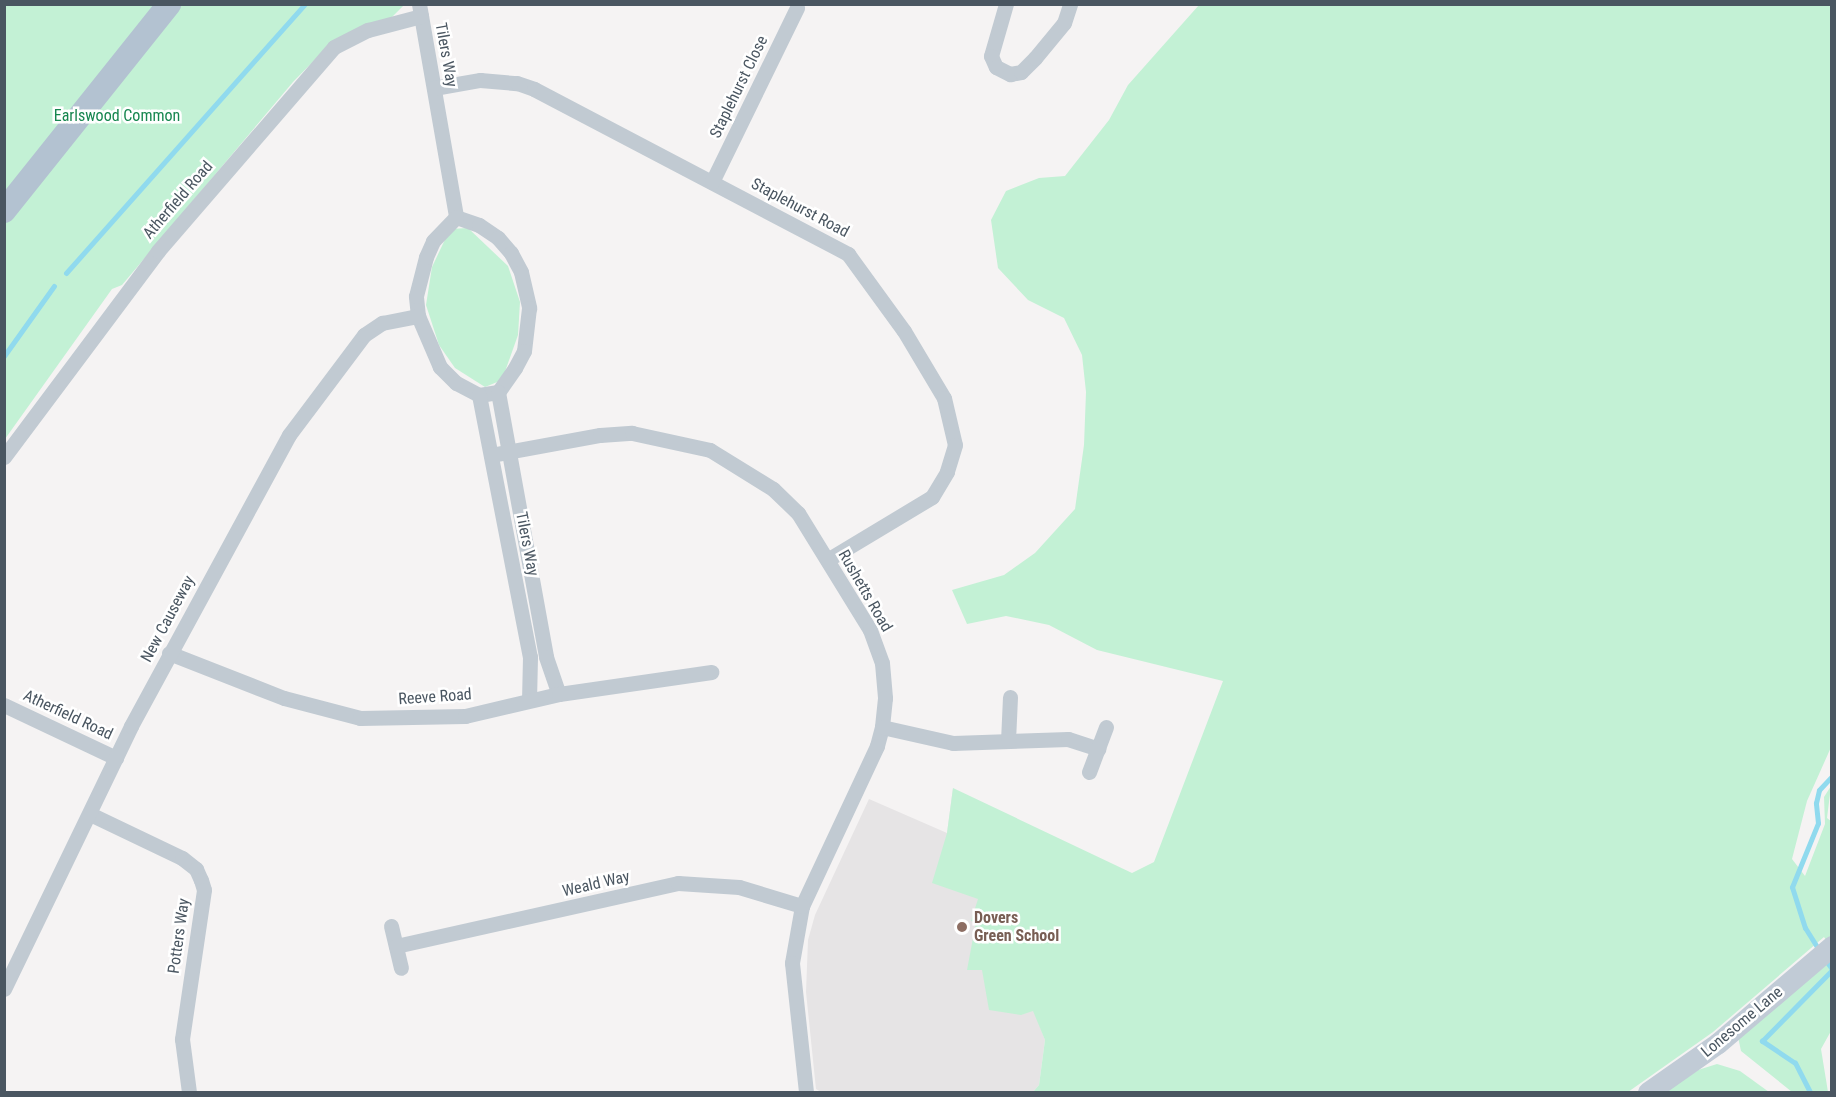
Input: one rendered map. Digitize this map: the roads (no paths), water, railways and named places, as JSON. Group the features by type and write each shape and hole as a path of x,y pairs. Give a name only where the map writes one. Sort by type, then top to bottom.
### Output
{"main road":[{"path":"4,211 169,4"}],"street":[{"path":"1006,4 991,56 996,67 1010,74 1021,72 1035,58 1064,22 1070,4"},
{"name":"Staplehurst Close","path":"712,182 798,8"},
{"name":"Tilers Way","path":"420,10 456,218"},
{"name":"Atherfield Road","path":"4,457 158,251 334,47 368,30 420,10"},
{"name":"Staplehurst Road","path":"434,87 480,80 517,83 848,254 904,331 944,398 952,418 955,445 947,472 932,497 827,560"},
{"path":"456,218 479,225 498,238 521,272 526,290 529,329 524,351 498,392 479,395 456,383 440,367 418,316 416,296 426,257 433,241 456,218"},
{"name":"New Causeway","path":"4,989 169,653 289,435 364,335 382,323 418,316"},
{"name":"Tilers Way","path":"498,392 511,450 546,657 559,694"},
{"name":"Tilers Way","path":"479,395 530,657 529,700"},
{"name":"Rushetts Road","path":"491,455 511,450 632,433 710,450 773,489 798,513 870,630 882,663 882,727 878,746 802,906 792,963 806,1092"},
{"name":"Reeve Road","path":"169,653 284,698 360,718 465,716 559,694 711,672"},
{"path":"1008,741 1010,697"},
{"name":"Atherfield Road","path":"4,705 116,758"},
{"path":"882,727 953,743 1068,739 1098,749"},
{"path":"1089,772 1106,727"},
{"name":"Potters Way","path":"90,814 182,858 196,869 201,880 204,890 182,1039 182,1065 189,1092"},
{"name":"Weald Way","path":"396,946 678,883 739,887 802,906"},
{"path":"391,926 401,968"},
{"name":"Lonesome Lane","path":"1648,1092 1718,1043 1832,946"}],"waterway":[{"path":"66,273 305,4"},
{"path":"4,356 54,286"},
{"path":"1819,950 1805,928 1792,887 1818,823 1816,803 1819,790 1832,776"},
{"path":"1824,958 1832,969"},
{"path":"1810,1092 1795,1063 1762,1041 1832,970"}],"place":[{"name":"Dovers Green School","path":"962,927"}],"park label":[{"name":"Earlswood Common","path":"117,116"}]}
